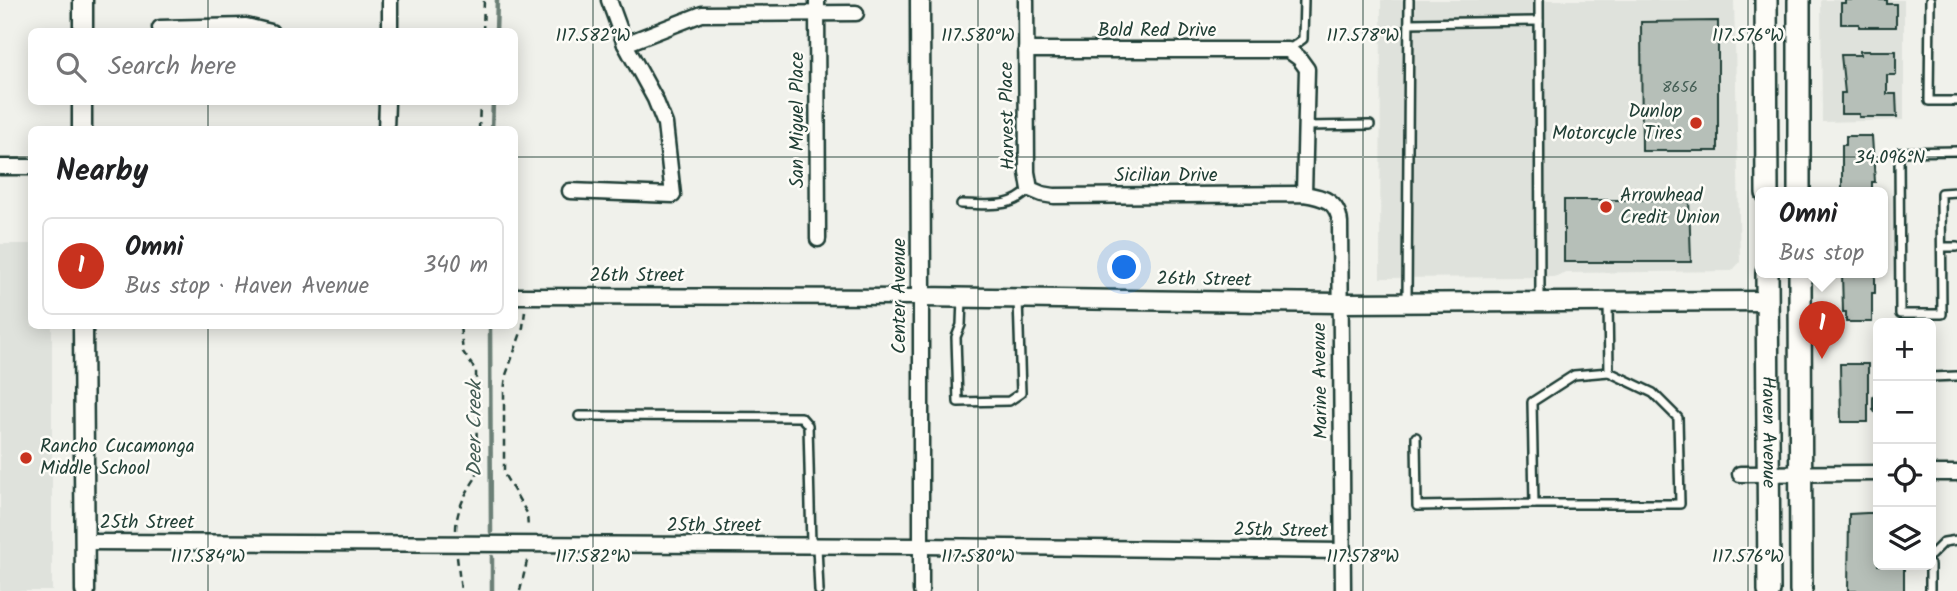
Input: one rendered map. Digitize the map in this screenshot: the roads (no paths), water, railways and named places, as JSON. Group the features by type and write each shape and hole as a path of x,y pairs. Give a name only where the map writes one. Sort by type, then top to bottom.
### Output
{"main road":[{"path":"1766,0 1767,187"},
{"path":"1799,0 1800,187"},
{"name":"Haven Avenue","path":"1768,278 1769,591"},
{"name":"Haven Avenue","path":"1800,278 1801,591"}],"street":[{"path":"83,0 83,28"},
{"path":"390,0 390,28"},
{"path":"570,191 673,195 665,124 655,99 625,44 609,0"},
{"name":"Center Avenue","path":"920,0 921,591"},
{"name":"Harvest Place","path":"1026,0 1027,172 1030,188"},
{"path":"625,44 702,14 817,6 856,13"},
{"name":"San Miguel Place","path":"817,6 818,239"},
{"path":"160,28 254,28"},
{"name":"Bold Red Drive","path":"1026,50 1288,50"},
{"path":"1288,50 1299,58 1307,69 1304,194"},
{"path":"82,105 82,126"},
{"path":"386,126 387,105"},
{"path":"0,167 28,167"},
{"name":"Sicilian Drive","path":"1030,188 1054,196 1304,194"},
{"name":"Marine Avenue","path":"1304,194 1329,201 1339,214 1343,591"},
{"name":"26th Street","path":"520,296 921,297 1339,303 1768,301"},
{"path":"83,329 85,591"},
{"path":"1740,474 1873,473"},
{"path":"1936,473 1957,473"},
{"name":"25th Street","path":"85,542 921,545 1343,551"}],"lane":[{"path":"1288,50 1303,39 1304,0"},
{"path":"1407,302 1409,0"},
{"path":"1539,0 1540,302"},
{"path":"1930,0 1930,101 1957,101"},
{"path":"1409,23 1539,22"},
{"path":"1306,126 1370,125"},
{"path":"1957,151 1899,152 1900,314 1942,314 1941,193 1957,192"},
{"path":"961,204 1009,204 1022,198 1030,188"},
{"path":"1942,247 1957,247"},
{"path":"962,298 961,326 956,337 958,402 1009,401 1021,393 1018,298"},
{"path":"1608,302 1609,372"},
{"path":"1416,438 1418,506 1680,504 1678,418 1653,393 1609,372 1574,375 1532,402 1534,504"},
{"path":"1936,377 1957,376"},
{"path":"579,416 802,417 808,425 819,591"},
{"path":"1936,550 1944,542 1957,540"},
{"path":"1930,570 1930,591"}],"waterway":[{"name":"Deer Creek","path":"496,28 497,0"},
{"name":"Deer Creek","path":"492,126 493,105"},
{"name":"Deer Creek","path":"490,329 491,532"},
{"name":"Deer Creek","path":"492,557 492,591"}],"place":[{"name":"Dunlop Motorcycle Tires","path":"1696,123"},
{"name":"Arrowhead Credit Union","path":"1606,207"},
{"name":"Omni","path":"1822,359"},
{"name":"Rancho Cucamonga Middle School","path":"26,458"}]}
